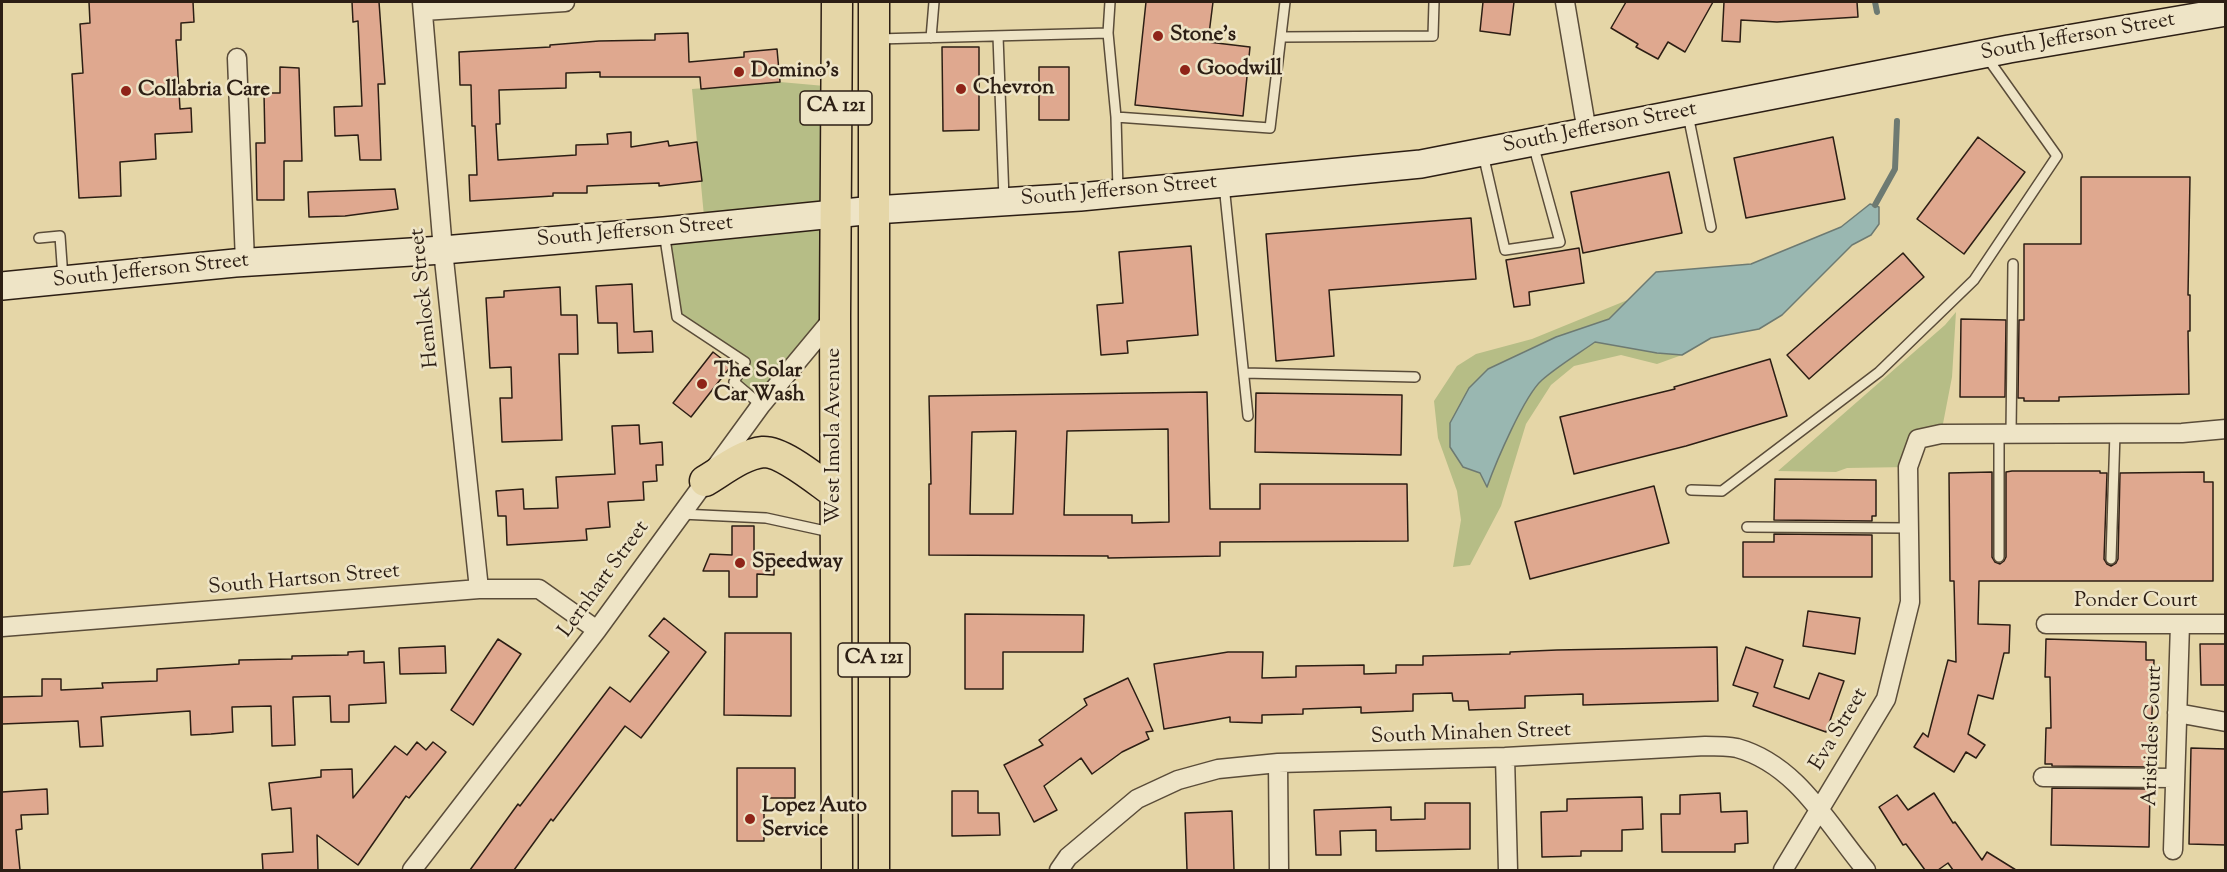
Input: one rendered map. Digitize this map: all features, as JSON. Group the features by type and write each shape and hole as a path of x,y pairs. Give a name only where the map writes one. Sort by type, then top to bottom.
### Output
{"main road":[{"name":"West Imola Avenue","path":"837,2 835,316 837,870"},
{"name":"West Imola Avenue","path":"874,2 874,870"},
{"path":"705,481 746,457 765,452 786,459 835,493"}],"street":[{"path":"423,6 565,2"},
{"path":"1565,2 1587,132"},
{"name":"Hemlock Street","path":"423,6 443,250 479,589"},
{"name":"South Jefferson Street","path":"2,286 245,262 443,250 874,210 1118,193 1421,164 1984,54 2224,13"},
{"path":"237,58 245,262"},
{"name":"Lernhart Street","path":"412,870 597,630 761,405 835,316"},
{"path":"2005,433 2182,433 2226,429"},
{"name":"Eva Street","path":"1783,870 1886,699 1910,602 1908,467 1918,439 1941,434 2005,433"},
{"name":"South Hartson Street","path":"2,627 479,589 539,589 597,630"},
{"name":"Ponder Court","path":"2046,624 2226,624"},
{"name":"Aristides Court","path":"2173,850 2180,624"},
{"path":"2177,713 2226,722"},
{"name":"South Minahen Street","path":"1059,870 1068,857 1137,799 1178,780 1218,769 1278,764 1505,757 1705,746 1736,748 1765,758 1794,780 1866,870"},
{"path":"1505,757 1508,870"},
{"path":"1278,764 1279,870"},
{"path":"2043,777 2175,778"}],"lane":[{"path":"931,38 934,2"},
{"path":"1110,2 1108,33 1116,117 1118,193"},
{"path":"1116,117 1270,129 1285,2"},
{"path":"1281,36 1433,36 1434,2"},
{"path":"874,39 1108,33"},
{"path":"998,36 1004,202"},
{"path":"1691,490 1722,491 1879,372 1974,280 2057,156 1984,54"},
{"path":"1687,112 1711,227"},
{"path":"1482,152 1505,250 1560,242 1533,142"},
{"path":"1224,183 1248,417"},
{"path":"664,231 677,317 745,362 734,382 761,405"},
{"path":"39,238 60,236 63,280"},
{"path":"1999,557 2013,264"},
{"path":"1244,373 1415,377"},
{"path":"2111,559 2115,433"},
{"path":"681,514 766,518 836,533"},
{"path":"1747,527 1909,528"}],"green space":[{"path":"780,82 836,87 835,316 761,405 734,382 745,362 677,317 664,231 705,227 692,89"},
{"path":"1630,299 1609,319 1556,337 1523,352 1469,388 1462,403 1480,473 1487,486 1511,430 1535,388 1555,370 1595,342 1682,355 1657,364 1621,355 1574,366 1551,385 1526,424 1501,506 1470,565 1453,567 1461,520 1457,491 1438,438 1434,401 1457,366 1476,354 1532,339"},
{"path":"1956,312 1952,377 1941,434 1918,439 1908,467 1847,468 1836,472 1778,471 1945,325"}],"water":[{"path":"1870,204 1879,207 1879,224 1871,235 1852,245 1782,315 1759,329 1711,338 1682,355 1595,342 1555,370 1542,380 1527,400 1487,487 1480,473 1463,467 1450,447 1450,423 1469,388 1488,369 1556,337 1609,319 1656,272 1751,264 1841,227"}],"building":[{"name":"Collabria Care","path":"89,2 193,2 194,22 181,23 181,40 176,40 180,109 191,108 192,132 155,134 156,159 120,162 121,196 79,198 72,74 83,73 80,24 90,23"},
{"path":"352,2 379,2 385,84 378,84 381,160 360,160 358,135 335,136 334,107 362,106 358,21 353,22"},
{"path":"1146,2 1213,2 1208,42 1250,47 1243,116 1135,105"},
{"path":"1483,2 1514,2 1510,35 1480,31"},
{"path":"1626,2 1713,2 1685,52 1668,42 1658,59 1636,47 1638,44 1611,28"},
{"path":"1724,2 1857,2 1858,17 1777,22 1741,20 1740,42 1722,41"},
{"path":"688,33 689,62 744,57 744,52 777,49 780,82 701,89 700,77 600,77 600,72 566,73 566,88 499,90 500,124 496,124 498,160 576,155 576,145 608,144 607,134 631,132 631,147 668,141 669,146 697,142 702,181 659,186 659,183 587,186 587,193 553,193 553,196 470,201 469,175 477,175 475,126 472,126 471,85 460,85 459,52 550,47 550,45 599,41 655,40 655,34"},
{"name":"Chevron","path":"942,47 979,47 979,130 943,131"},
{"path":"280,67 299,68 302,161 284,161 284,200 257,200 256,143 265,143 264,93 280,93"},
{"path":"1039,67 1069,67 1069,120 1039,120"},
{"path":"1833,137 1845,199 1746,218 1734,158"},
{"path":"1978,137 2025,172 1964,254 1917,219"},
{"path":"1669,172 1682,233 1583,253 1571,192"},
{"path":"2081,177 2190,177 2189,394 2059,397 2059,401 2024,401 2024,398 2018,398 2019,320 2024,320 2024,244 2081,244"},
{"path":"395,189 398,209 345,216 309,217 308,192"},
{"path":"1471,218 1476,279 1329,290 1334,356 1276,361 1266,234"},
{"path":"1191,246 1198,335 1127,341 1128,353 1101,355 1097,305 1123,303 1119,252"},
{"path":"1579,248 1584,283 1529,292 1530,305 1514,307 1506,260"},
{"path":"1903,253 1924,277 1809,379 1787,355"},
{"path":"632,284 634,332 652,331 653,352 618,353 617,323 598,323 596,286"},
{"path":"560,287 561,315 577,315 578,354 559,354 562,440 502,442 500,398 512,398 511,367 490,368 486,298 504,297 504,291"},
{"path":"1961,319 2006,320 2005,397 1960,397"},
{"name":"The Solar Car Wash","path":"713,352 731,366 691,417 673,403"},
{"path":"1770,359 1787,416 1686,446 1574,474 1560,417 1675,389 1674,387"},
{"path":"1207,392 1210,509 1260,509 1260,484 1407,484 1408,541 1220,542 1220,556 1108,558 1108,556 929,555 929,484 931,484 929,396","holes":["1168,429 1169,522 1132,523 1132,515 1064,515 1067,431","1016,431 1013,514 970,514 972,432"]},
{"path":"1256,393 1402,395 1401,455 1255,452"},
{"path":"639,425 640,444 662,442 663,465 656,465 657,481 643,482 644,500 608,502 610,527 586,529 587,540 507,545 506,516 498,516 496,491 523,489 524,509 558,508 556,477 615,474 612,426"},
{"path":"2100,471 2100,473 2107,473 2104,559 2111,566 2118,559 2120,473 2204,472 2204,482 2213,482 2213,581 1979,581 1978,624 2010,625 2009,653 2004,653 1993,699 1978,695 1968,734 1985,745 1976,758 1966,752 1954,772 1914,747 1923,733 1928,737 1948,660 1956,662 1954,581 1950,581 1949,473 1992,472 1992,557 2000,564 2006,557 2006,472"},
{"path":"1775,479 1876,480 1876,516 1872,516 1872,521 1774,520"},
{"path":"1654,486 1669,543 1530,579 1515,522"},
{"name":"Speedway","path":"732,526 754,526 754,554 774,554 774,575 757,574 757,597 729,597 729,571 703,571 710,554 732,555"},
{"path":"1774,534 1872,535 1872,577 1743,577 1743,542 1774,542"},
{"path":"1808,611 1860,618 1855,654 1803,646"},
{"path":"965,614 1084,615 1083,652 1003,652 1003,689 965,689"},
{"path":"664,618 706,652 641,738 625,726 553,821 551,819 514,870 470,870 518,804 520,806 610,687 630,702 669,652 649,636"},
{"path":"725,633 791,633 791,716 724,715"},
{"path":"498,639 521,654 473,725 451,710"},
{"path":"2046,639 2146,642 2146,660 2154,660 2150,767 2045,764 2046,728 2051,728 2050,677 2045,677"},
{"path":"2200,644 2226,644 2226,685 2201,685"},
{"path":"445,646 446,673 400,674 399,648"},
{"path":"1717,647 1718,701 1583,705 1583,694 1525,696 1525,708 1469,710 1468,701 1453,701 1452,693 1413,694 1413,711 1361,713 1361,707 1303,709 1303,714 1262,715 1262,723 1230,722 1230,717 1164,729 1154,664 1228,652 1263,652 1262,678 1296,677 1296,666 1364,665 1364,674 1396,673 1396,665 1423,665 1423,656 1510,654 1510,652 1557,650"},
{"path":"1746,647 1783,660 1774,687 1809,699 1819,673 1844,681 1826,732 1753,706 1758,693 1733,685"},
{"path":"364,651 364,663 384,662 386,703 349,705 349,722 331,722 330,696 293,697 295,745 272,746 271,706 232,707 233,732 211,734 191,735 190,711 101,717 103,746 80,747 78,721 2,724 2,697 42,696 42,679 61,679 61,690 103,688 102,683 157,681 157,669 239,664 239,660 292,659 292,656 348,655 348,652"},
{"path":"1128,678 1153,731 1146,732 1149,739 1122,752 1092,774 1081,758 1044,786 1057,810 1034,822 1004,765 1043,745 1039,740 1087,705 1084,699"},
{"path":"417,742 426,750 433,742 446,752 409,798 406,796 358,865 317,835 318,870 263,870 262,854 293,852 291,808 272,810 269,783 321,777 321,770 352,769 353,798 395,746 407,755"},
{"path":"2191,748 2226,749 2226,845 2189,844"},
{"name":"Lopez Auto Service","path":"737,768 795,768 795,798 764,798 764,841 737,841"},
{"path":"2052,788 2150,789 2149,847 2051,845"},
{"path":"47,789 48,814 21,815 22,829 16,830 20,870 2,870 2,792"},
{"path":"952,791 978,791 978,813 999,813 1000,835 952,836"},
{"path":"1720,793 1721,812 1747,811 1748,843 1735,844 1735,852 1662,852 1661,814 1680,814 1680,795"},
{"path":"1934,793 1953,823 1955,822 1982,860 1987,852 2016,870 1953,870 1948,863 1938,870 1925,870 1906,844 1903,845 1879,807 1897,795 1908,810"},
{"path":"1642,797 1643,829 1622,830 1622,851 1581,851 1581,856 1542,857 1541,812 1567,811 1567,799"},
{"path":"1425,803 1470,803 1470,849 1376,851 1376,830 1340,831 1341,855 1316,855 1314,810 1391,807 1391,820 1425,819"},
{"path":"1232,811 1234,870 1187,870 1185,813"}],"waterway":[{"path":"1875,2 1877,12"},
{"path":"1875,205 1895,169 1897,121"}],"place":[{"name":"Stone's","path":"1158,36"},
{"name":"Goodwill","path":"1185,70"},
{"name":"Domino's","path":"739,72"},
{"name":"Chevron","path":"961,89"},
{"name":"Collabria Care","path":"126,91"},
{"name":"The Solar Car Wash","path":"702,384"},
{"name":"Speedway","path":"740,563"},
{"name":"Lopez Auto Service","path":"750,819"}]}
